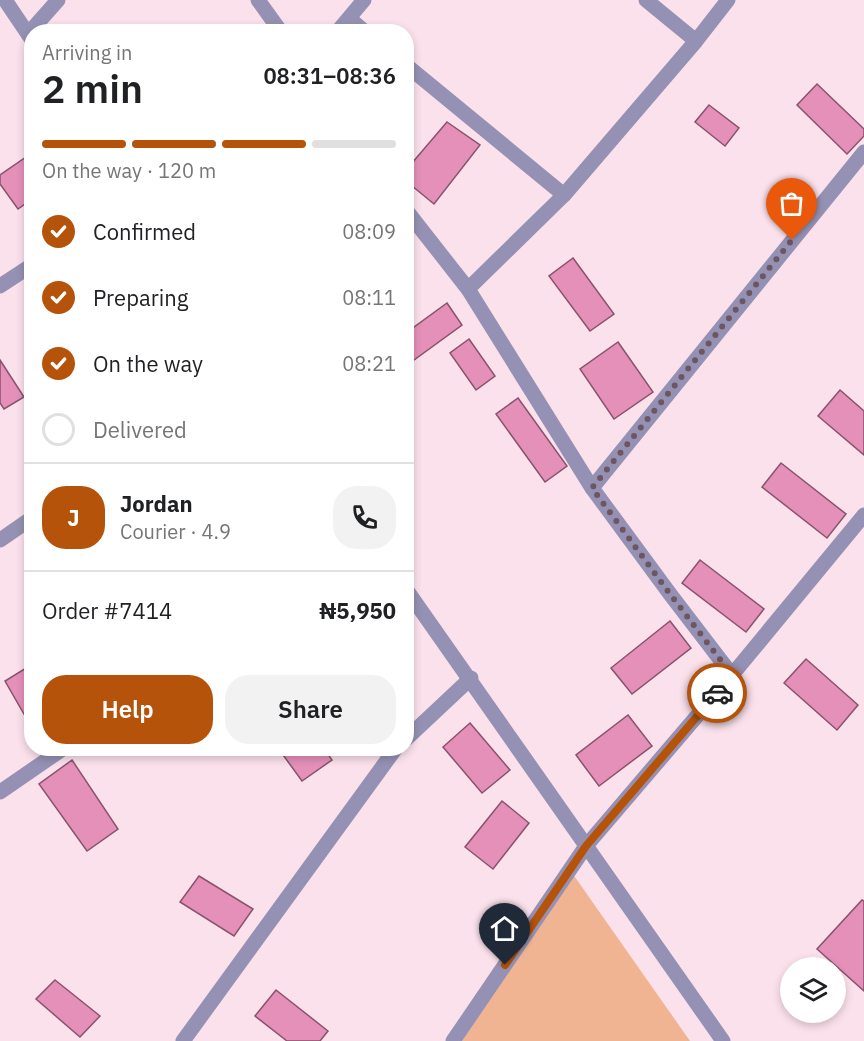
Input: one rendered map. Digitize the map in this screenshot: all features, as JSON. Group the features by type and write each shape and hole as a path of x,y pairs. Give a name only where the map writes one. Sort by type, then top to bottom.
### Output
{"street":[{"path":"5,0 24,29"},
{"path":"39,24 58,0"},
{"path":"258,0 275,24"},
{"path":"345,24 364,0"},
{"path":"646,0 696,41"},
{"path":"468,289 564,195 696,41 728,0"},
{"path":"350,19 356,24"},
{"path":"414,72 564,195"},
{"path":"592,488 864,152"},
{"path":"414,220 468,289 592,488 732,675"},
{"path":"0,286 24,270"},
{"path":"453,1041 586,846 732,675 864,515"},
{"path":"0,540 24,524"},
{"path":"414,600 471,678 723,1041"},
{"path":"414,731 471,678"},
{"path":"0,792 52,756"},
{"path":"183,1041 390,756"}],"shaded area":[{"path":"570,870 690,1041 462,1041"}],"building":[{"path":"817,84 864,129 864,136 847,154 797,105"},
{"path":"709,105 739,128 725,146 695,122"},
{"path":"447,122 480,145 434,204 414,188 414,161"},
{"path":"24,158 24,205 18,209 0,184 0,175"},
{"path":"573,258 614,314 590,331 549,276"},
{"path":"447,303 462,325 414,360 414,327"},
{"path":"469,339 495,376 476,390 450,353"},
{"path":"618,342 653,392 614,419 580,369"},
{"path":"0,360 24,397 4,409 0,403"},
{"path":"840,390 864,411 864,455 818,416"},
{"path":"518,398 567,466 545,482 496,414"},
{"path":"781,463 846,514 827,538 762,487"},
{"path":"700,560 764,609 746,632 682,583"},
{"path":"670,621 691,648 632,694 611,668"},
{"path":"806,659 858,705 837,730 784,683"},
{"path":"24,669 24,714 5,681"},
{"path":"628,715 652,746 599,786 576,755"},
{"path":"470,723 510,770 482,793 443,747"},
{"path":"284,756 329,756 332,760 302,781"},
{"path":"72,760 118,829 87,851 39,784"},
{"path":"502,801 529,823 493,869 465,847"},
{"path":"199,876 253,909 234,936 180,902"},
{"path":"862,900 864,901 864,991 846,975 846,957 826,957 817,949"},
{"path":"55,980 100,1016 80,1037 36,999"},
{"path":"276,990 328,1031 320,1041 287,1041 255,1016"}],"way so far":[{"path":"717,693 732,675 592,488 792,240"}],"route":[{"path":"505,965 586,846 717,693"}]}
